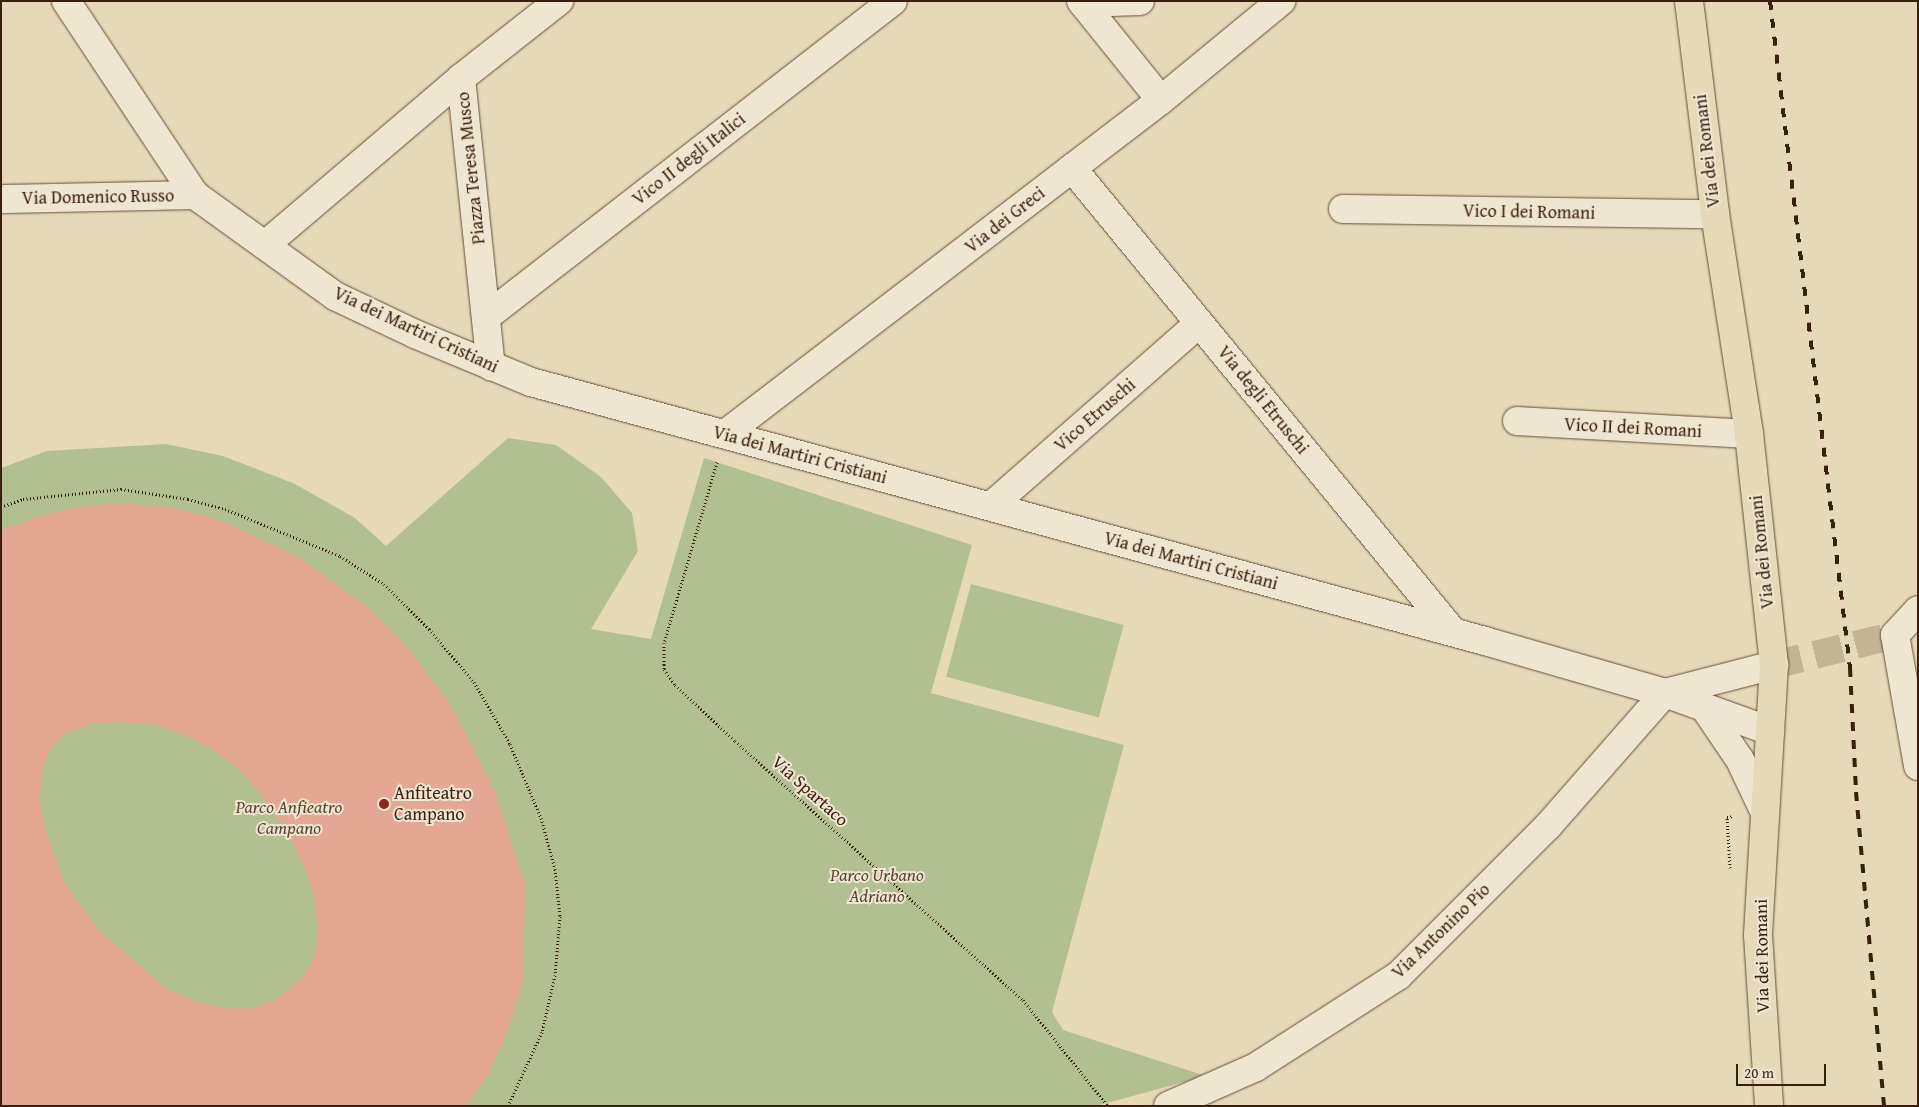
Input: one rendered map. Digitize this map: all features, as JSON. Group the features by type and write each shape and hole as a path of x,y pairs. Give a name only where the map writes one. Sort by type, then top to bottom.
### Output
{"main road":[{"name":"Via dei Romani","path":"1689,1 1715,214 1749,434 1774,665 1758,936 1769,1106"}],"street":[{"name":"Via dei Martiri Cristiani","path":"66,1 195,195 336,296 491,366 531,382 1453,632 1666,693 1770,731"},
{"path":"461,78 560,1"},
{"name":"Vico II degli Italici","path":"486,318 893,1"},
{"path":"1082,2 1140,1"},
{"name":"Via dei Greci","path":"725,434 1161,100 1281,1"},
{"path":"1082,2 1161,100"},
{"name":"Piazza Teresa Musco","path":"265,245 461,78"},
{"name":"Piazza Teresa Musco","path":"461,78 491,366"},
{"name":"Via degli Etruschi","path":"1072,168 1453,632"},
{"name":"Via Domenico Russo","path":"1,199 195,195"},
{"name":"Vico I dei Romani","path":"1344,210 1715,214"},
{"name":"Vico Etruschi","path":"991,506 1199,323"},
{"name":"Vico II dei Romani","path":"1517,421 1749,434"},
{"path":"1918,610 1906,637 1918,766"},
{"path":"1666,693 1774,665"},
{"name":"Via Antonino Pio","path":"1168,1106 1256,1067 1398,976 1548,826 1666,693"},
{"path":"1704,707 1740,760 1765,813"}],"path":[{"name":"Via Spartaco","path":"725,434 664,644 664,668 675,685 735,741 1023,1000 1108,1106"},
{"path":"1,507 23,499 121,490 155,493 207,504 340,556 384,584 429,629 474,682 510,744 541,818 554,869 560,916 555,975 542,1032 508,1106"}],"green space":[{"name":"Parco Anfieatro Campano","path":"508,438 556,445 601,477 632,513 638,551 591,629 651,639 704,458 972,545 931,693 1124,745 1052,1012 1063,1030 1206,1076 1096,1106 1,1106 1,468 47,451 166,444 223,456 295,484 355,518 386,546"},
{"path":"971,584 1124,625 1099,718 946,677"}],"building":[{"name":"Anfiteatro Campano","path":"123,503 168,507 215,518 299,557 370,609 399,637 450,703 495,791 525,884 523,982 508,1029 489,1073 466,1106 1,1106 1,530 36,517 77,507","holes":["92,723 154,724 189,737 217,752 242,772 270,806 289,836 305,867 314,896 318,929 315,955 303,977 276,999 252,1008 223,1008 195,1001 166,988 99,930 64,882 45,829 40,801 42,772 50,749 64,734"]}],"tunnel":[{"path":"1774,665 1895,635"}],"railway":[{"path":"1770,1 1850,668 1856,792 1884,1106"}],"place":[{"name":"Anfiteatro Campano","path":"384,804"}],"park label":[{"name":"Parco Urbano Adriano","path":"877,886"}]}
